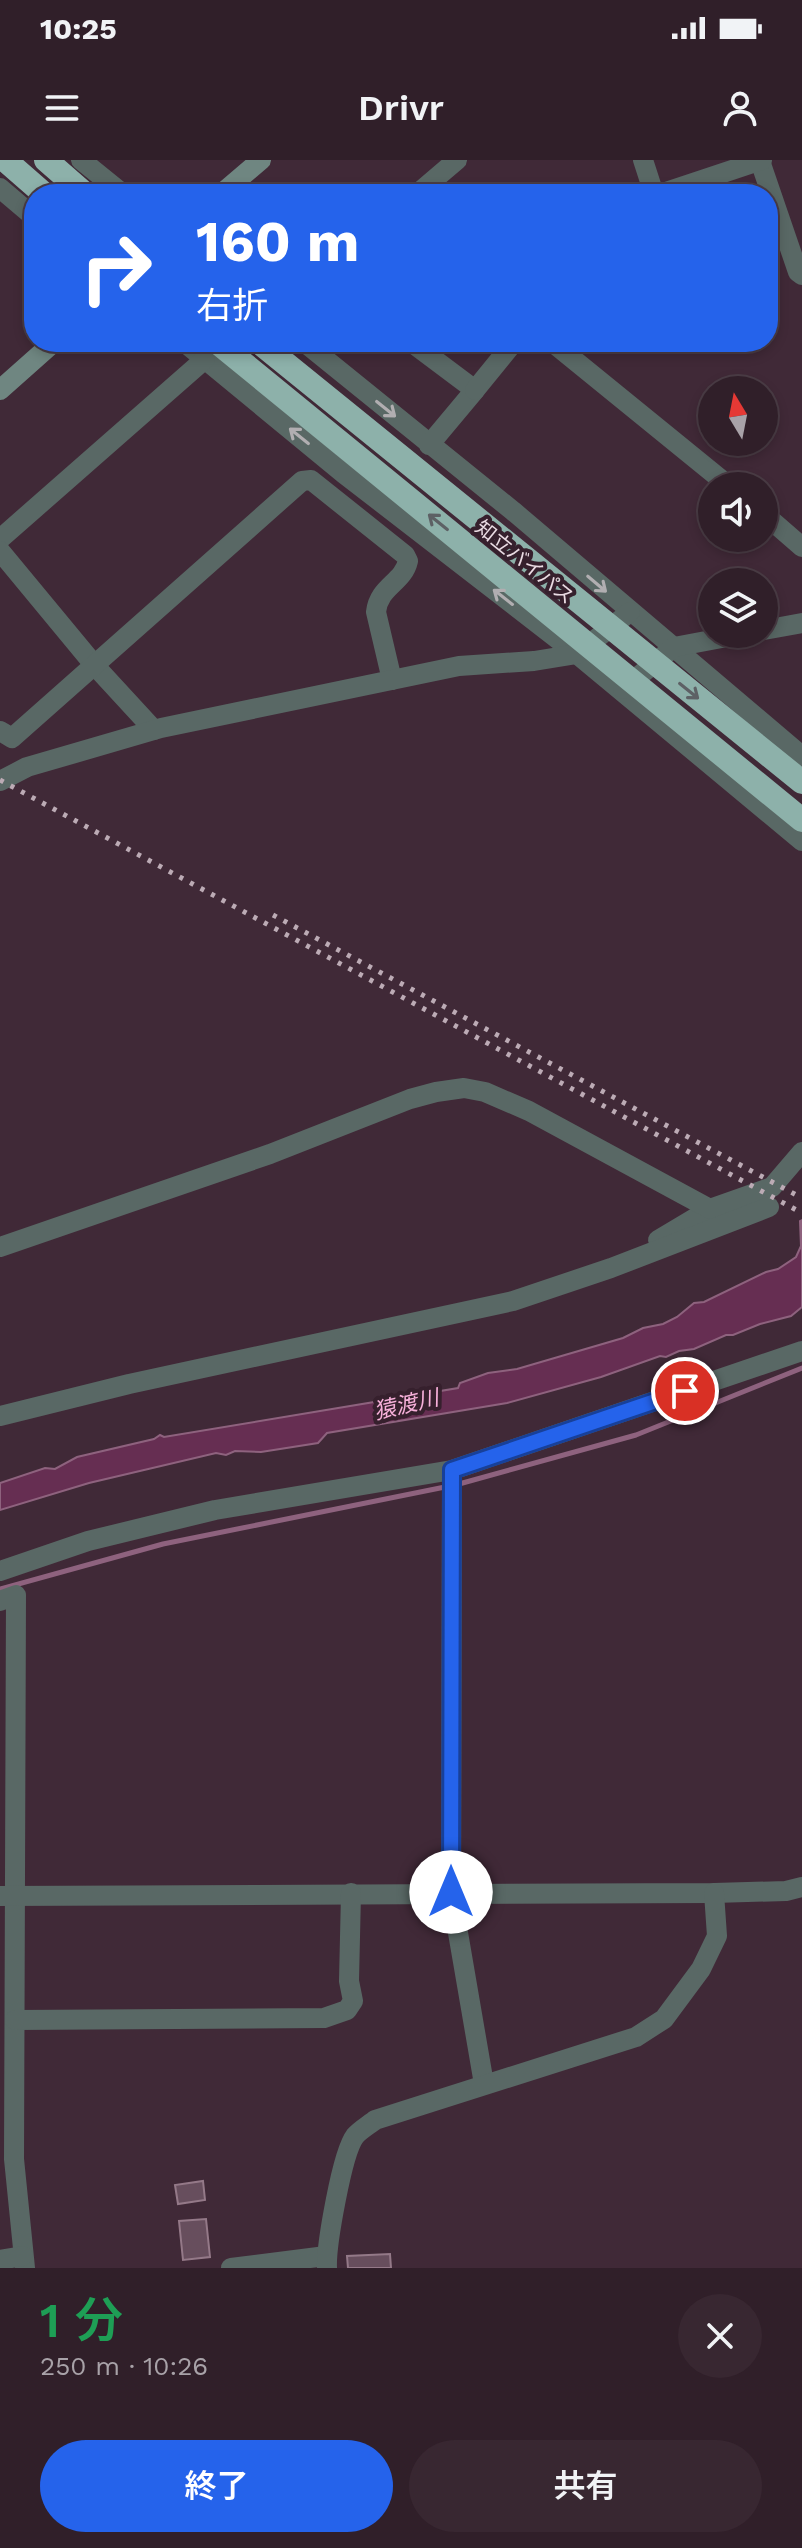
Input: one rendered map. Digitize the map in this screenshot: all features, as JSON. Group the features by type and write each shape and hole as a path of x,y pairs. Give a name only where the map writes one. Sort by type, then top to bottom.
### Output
{"highway":[{"path":"5,160 33,184"},
{"path":"46,160 74,184"},
{"name":"知立バイパス","path":"212,352 802,820"},
{"name":"知立バイパス","path":"271,352 802,782"}],"street":[{"path":"81,160 111,184"},
{"path":"233,184 261,160"},
{"path":"429,184 457,160"},
{"path":"643,160 651,184"},
{"path":"690,184 761,160 769,184"},
{"path":"0,188 24,208"},
{"path":"778,211 798,272 802,275"},
{"path":"0,390 43,352"},
{"path":"0,539 210,352"},
{"path":"212,352 343,473 577,654 802,841"},
{"path":"316,352 513,511 802,756"},
{"path":"423,352 475,390"},
{"path":"429,445 506,352"},
{"path":"564,352 712,472"},
{"path":"0,731 12,738 96,667 302,481 311,480 405,555 408,561 406,570 382,592 377,602 376,612 392,680"},
{"path":"778,526 802,547"},
{"path":"0,551 96,667 154,730"},
{"path":"0,781 27,767 154,730 459,666 534,661 577,654 630,612"},
{"path":"778,627 802,623"},
{"path":"621,690 674,647 698,642"},
{"path":"0,1247 270,1154 410,1099 464,1088 485,1092 529,1111 710,1209"},
{"path":"611,1268 710,1209 772,1187 802,1152"},
{"path":"0,1416 129,1384 513,1301 611,1268 769,1207"},
{"path":"0,1571 88,1541 215,1510 452,1470 802,1351"},
{"path":"452,1470 451,1892 484,2084"},
{"path":"0,1601 16,1595 8,1896 15,2020 7,2159 24,2262 0,2260"},
{"path":"8,1896 714,1893 786,1891 802,1887"},
{"path":"15,2020 324,2018 347,2010 353,2001 349,1981 351,1893"},
{"path":"231,2268 327,2262 338,2192 355,2137 375,2120 636,2037 664,2019 701,1969 717,1936 714,1893"}],"water":[{"name":"猿渡川","path":"802,1220 802,1307 791,1316 726,1335 694,1349 660,1356 601,1377 507,1403 327,1433 318,1443 261,1452 216,1453 89,1483 0,1510 0,1483 45,1468 55,1469 77,1457 160,1435 164,1437 458,1388 460,1383 488,1373 517,1369 663,1324 694,1303 704,1302 778,1269 796,1257 801,1246"}],"building":[{"path":"203,2181 205,2200 178,2204 175,2185"},
{"path":"206,2219 210,2257 183,2260 179,2221"},
{"path":"390,2254 391,2268 348,2268 347,2256"}],"waterway":[{"path":"459,1484 636,1435 802,1368"},
{"path":"0,1589 163,1544 445,1487"}],"railway":[{"path":"0,780 802,1213"},
{"path":"273,915 802,1198"}],"route":[{"path":"451,1892 452,1470 685,1391"}]}
